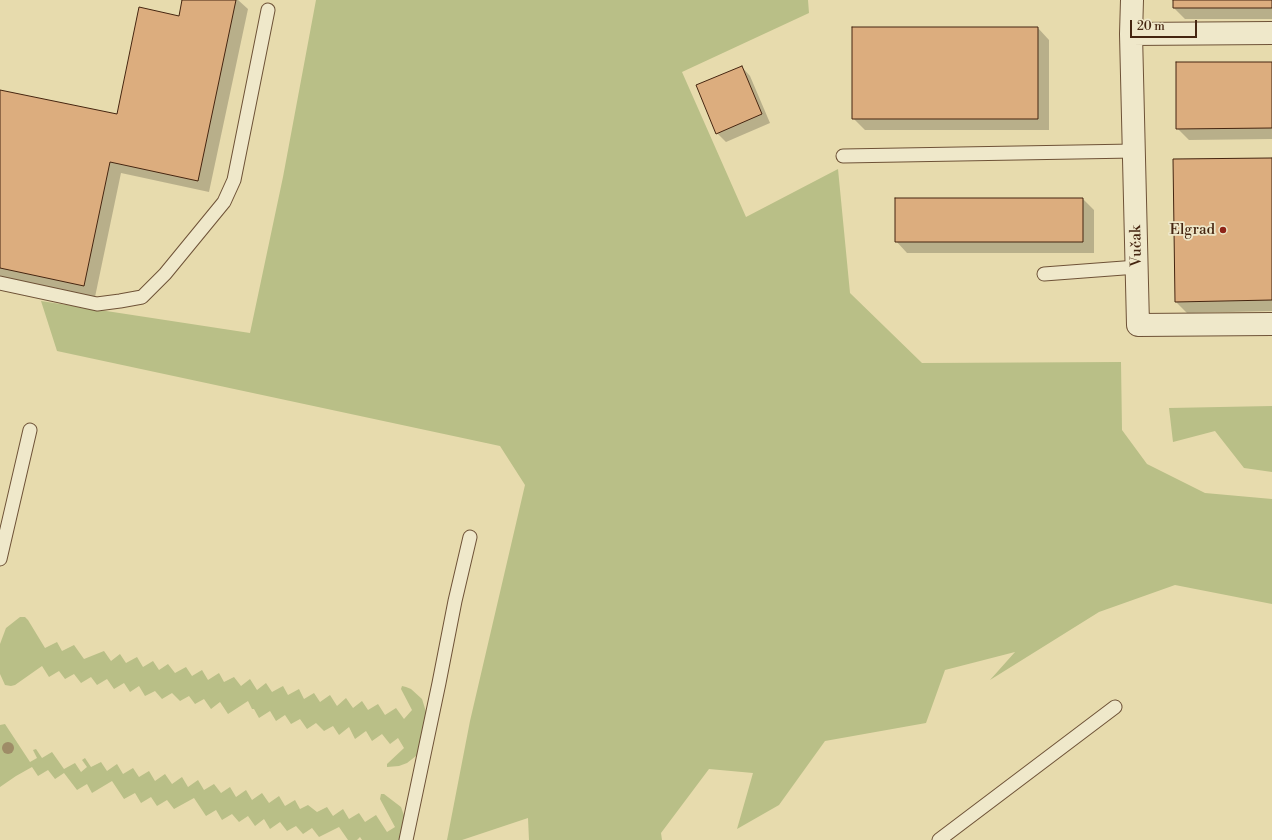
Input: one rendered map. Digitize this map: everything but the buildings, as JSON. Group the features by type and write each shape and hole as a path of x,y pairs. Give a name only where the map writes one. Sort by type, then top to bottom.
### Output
{"street":[{"name":"Vučak","path":"1132,0 1131,34 1138,325 1272,324"},
{"path":"1131,34 1272,33"}],"lane":[{"path":"0,283 97,304 142,296 165,274 224,202 234,180 268,10"},
{"path":"844,156 1134,151"},
{"path":"1044,274 1137,267"},
{"path":"0,559 30,430"},
{"path":"406,840 438,690 455,601 470,537"},
{"path":"939,840 1115,707"}],"green space":[{"path":"316,0 808,0 809,13 682,72 746,217 838,169 850,293 922,363 1121,362 1122,430 1147,464 1205,493 1272,499 1272,604 1175,585 1099,612 990,680 1015,652 945,670 926,723 825,741 779,805 737,829 753,773 709,769 661,833 662,840 529,840 528,818 462,840 447,840 470,721 525,485 500,446 57,351 41,301 250,333 283,177"},
{"path":"1272,406 1272,472 1244,468 1215,431 1173,442 1169,408"},
{"path":"20,617 25,617 28,620 45,648 57,642 62,651 74,645 84,659 104,651 111,661 120,654 126,663 137,657 143,667 153,661 159,670 168,664 175,673 186,667 192,676 202,670 208,680 219,673 224,682 234,677 241,686 250,679 257,690 266,683 272,692 283,686 288,695 299,689 304,699 314,693 320,702 330,695 337,706 346,698 353,708 362,701 368,710 378,704 385,715 396,708 404,719 412,710 401,689 402,686 406,687 411,689 422,699 427,715 419,752 407,763 399,766 387,767 387,764 404,748 398,738 390,744 382,734 372,741 366,731 355,739 349,727 339,735 333,726 324,731 316,723 307,729 300,719 291,724 285,715 276,721 270,711 259,718 248,701 228,714 220,702 211,709 204,699 195,704 189,696 180,701 172,693 162,699 155,691 145,696 139,686 130,692 124,683 114,689 107,679 97,685 91,677 81,683 74,674 65,679 59,671 49,677 42,666 15,685 5,685 0,674 0,644 6,628"},
{"path":"5,724 30,762 37,758 33,750 36,749 42,758 52,752 64,769 75,763 81,772 87,767 82,760 85,758 91,767 101,762 107,771 117,764 123,774 133,768 139,777 149,771 155,781 165,774 172,784 182,777 188,787 198,780 204,790 214,784 221,793 230,787 236,797 246,790 252,800 262,793 269,803 279,796 285,806 295,800 300,809 308,805 317,812 327,807 333,816 343,809 349,819 359,813 365,822 376,815 387,832 395,827 380,799 381,794 384,794 401,807 406,821 404,840 362,840 360,837 357,840 348,840 339,827 319,837 312,828 303,834 296,826 287,831 280,822 270,829 264,819 255,826 248,816 239,822 232,814 222,820 216,810 206,816 194,798 174,809 167,800 157,806 151,797 141,803 135,793 124,799 112,781 92,793 87,784 77,790 64,773 55,779 48,770 38,776 32,767 0,787 0,725"}],"place":[{"name":"Elgrad","path":"1223,230"}]}
